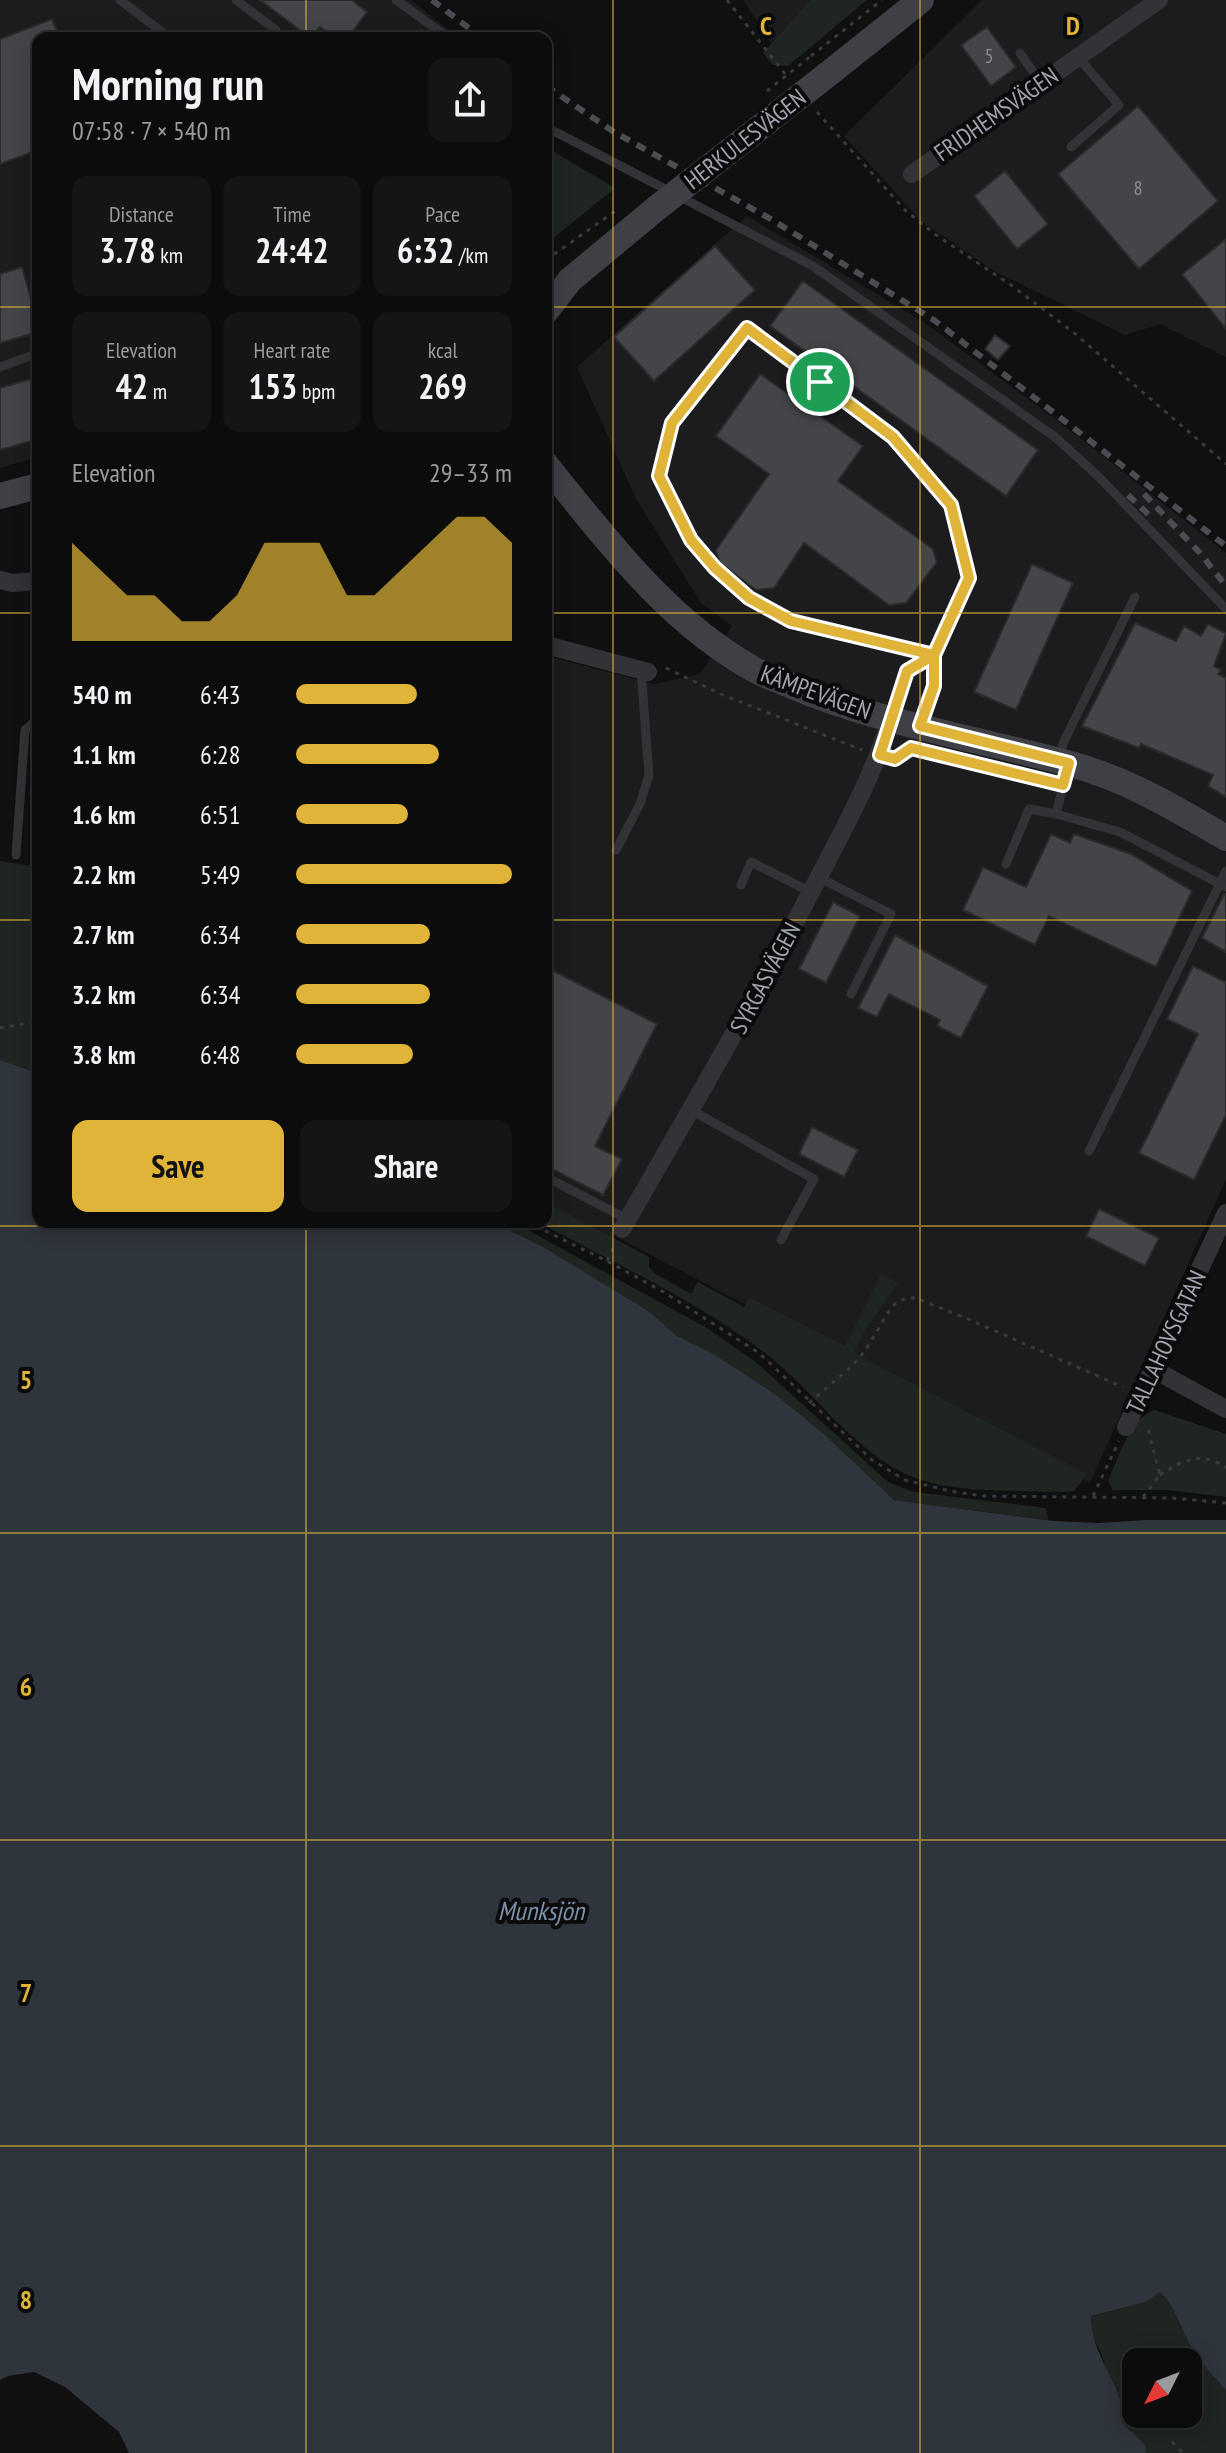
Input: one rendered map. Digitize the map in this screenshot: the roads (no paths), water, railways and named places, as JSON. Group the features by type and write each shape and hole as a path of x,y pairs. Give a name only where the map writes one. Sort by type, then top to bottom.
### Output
{"main road":[{"name":"HERKULESVÄGEN","path":"552,290 570,280 658,207 819,65 921,0"},
{"name":"HERKULESVÄGEN","path":"552,303 570,280"},
{"name":"KÄMPEVÄGEN","path":"552,472 618,554"},
{"path":"0,496 32,488"},
{"name":"KÄMPEVÄGEN","path":"552,491 667,606 699,633 754,670 831,702 1063,762 1119,780 1226,838"}],"street":[{"name":"FRIDHEMSVÄGEN","path":"912,174 1159,0"},
{"path":"0,580 12,583 32,581"},
{"path":"552,647 644,671"},
{"name":"SYRGASVÄGEN","path":"624,1224 755,1001 880,755 891,719"},
{"name":"TALLAHOVSGATAN","path":"1126,1427 1226,1213"},
{"path":"1153,1369 1226,1409"}],"lane":[{"path":"120,0 162,32"},
{"path":"236,0 276,32"},
{"path":"396,0 441,32"},
{"path":"1020,53 1040,82"},
{"path":"1071,147 1119,105 1077,56"},
{"path":"552,130 813,266 1055,437 1097,475 1226,609"},
{"path":"920,726 934,686 934,655 969,578 951,505 893,437 747,328 672,423 659,476 691,540 715,568 749,598 791,621 934,655"},
{"path":"0,367 32,355"},
{"path":"1056,814 1064,741 1135,597"},
{"path":"891,719 907,671 934,655"},
{"path":"616,850 640,804 649,775 644,671"},
{"path":"16,855 25,730 32,726"},
{"path":"1006,864 1029,809 1120,832 1223,885"},
{"path":"741,885 751,862 891,914 851,994"},
{"path":"1089,1151 1223,885 1226,871"},
{"path":"691,1110 814,1179 781,1240"},
{"path":"552,1181 624,1224"}],"water":[{"name":"Munksjön","path":"0,1060 32,1071 32,1228 505,1228 545,1248 650,1312 677,1336 712,1353 775,1394 823,1433 894,1500 1054,1521 1226,1520 1226,2390 1202,2362 1202,2348 1192,2348 1173,2309 1160,2292 1146,2302 1091,2316 1095,2343 1122,2405 1122,2422 1112,2437 1107,2453 129,2453 119,2432 65,2387 34,2372 0,2380"}],"waterway":[{"path":"1112,2437 1129,2453"}],"railway":[{"path":"432,0 474,32"},
{"path":"552,90 614,132 769,218 934,320 1226,546"},
{"path":"1144,494 1200,553 1226,586"},
{"path":"1128,495 1150,516"}]}
